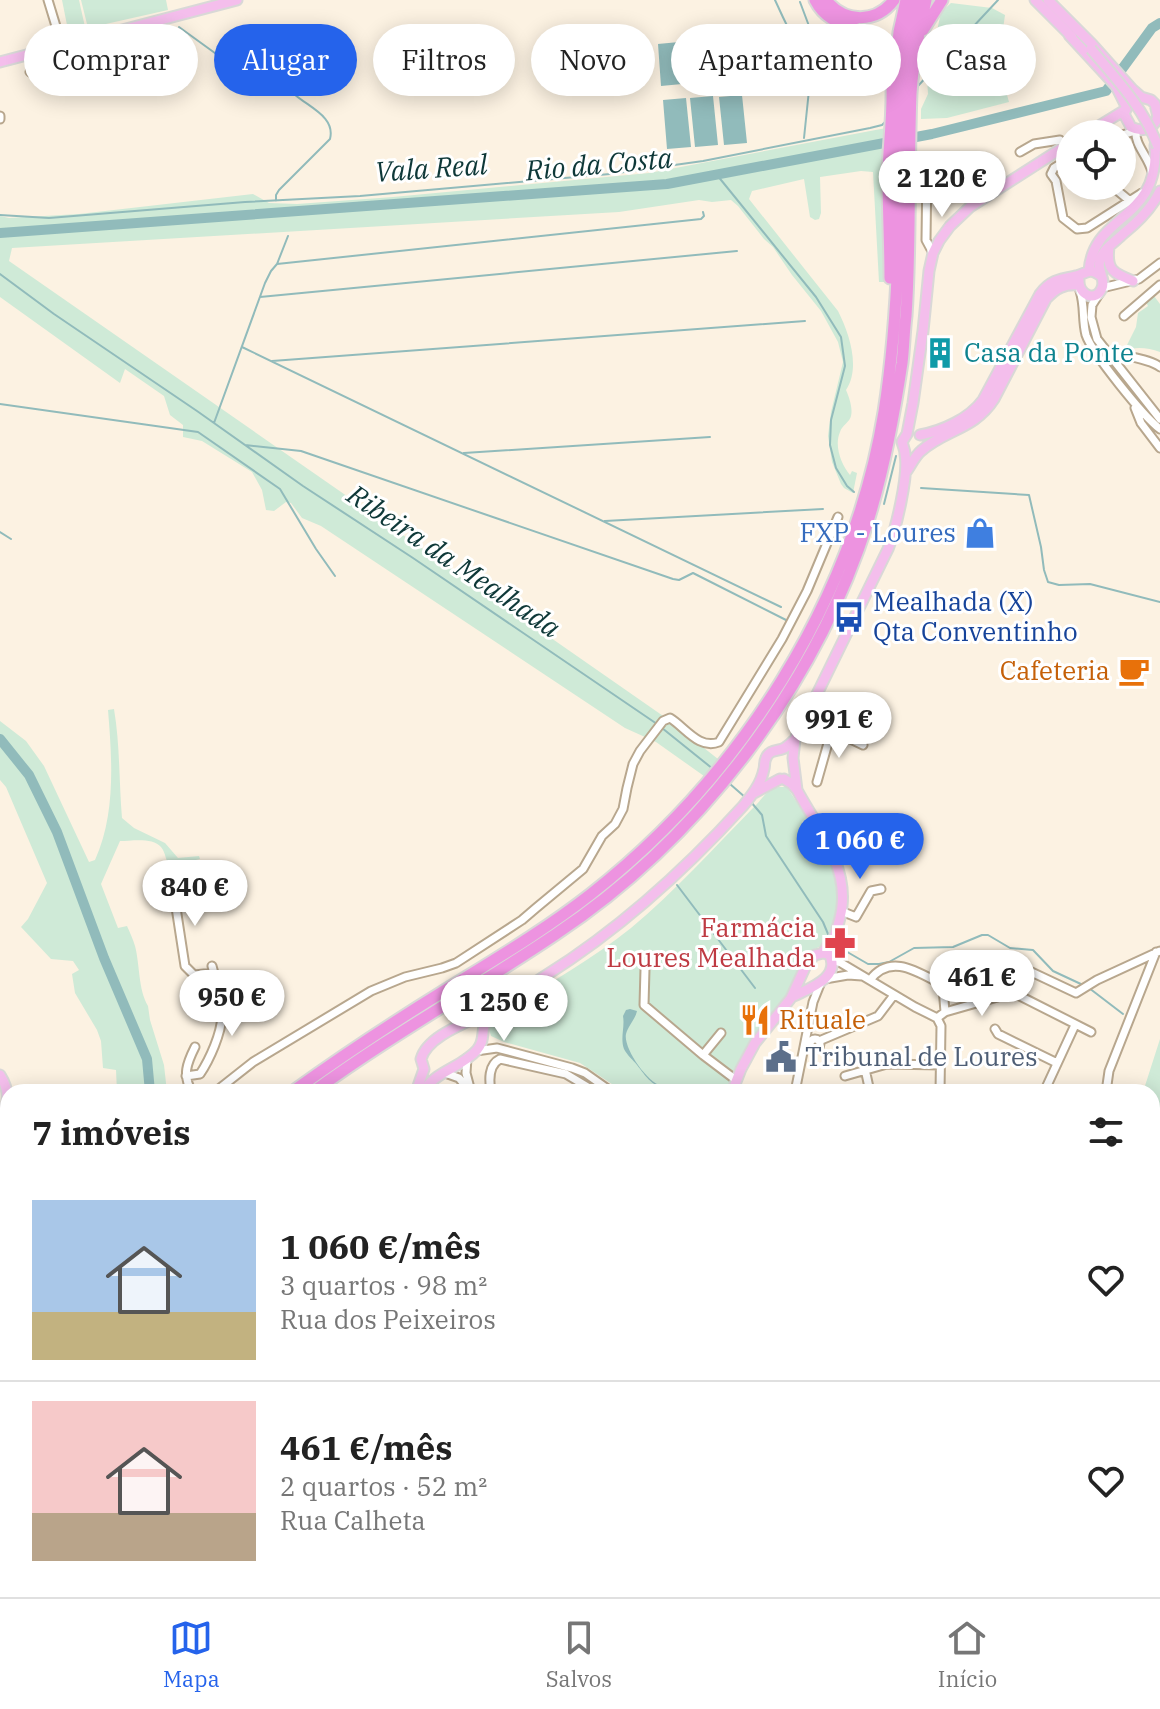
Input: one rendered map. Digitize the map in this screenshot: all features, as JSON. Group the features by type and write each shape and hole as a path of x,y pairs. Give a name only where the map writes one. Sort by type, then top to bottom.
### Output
{"highway":[{"path":"815,0 829,18 841,24"},
{"path":"826,0 833,9 844,15 860,18 888,9 894,0"},
{"path":"901,24 906,0"},
{"path":"901,82 915,0"},
{"path":"921,24 926,0"},
{"path":"928,24 942,2"},
{"path":"901,86 917,42"},
{"path":"728,766 785,675 825,600 871,470 883,413 894,327 890,296 899,171 899,96"},
{"path":"325,1084 558,933 634,873 675,835 728,766 771,717 828,618 867,523 883,469 902,360 909,272 899,171"},
{"path":"304,1084 590,895 715,782"}],"main road":[{"path":"146,24 237,0"},
{"path":"1035,0 1073,33 1135,101 1158,150 1159,176 1151,198 1101,241 1079,287"},
{"path":"1048,0 1107,77 1151,99 1159,118 1148,129 1136,123"},
{"path":"1073,33 1092,44 1112,67 1120,83 1130,120"},
{"path":"0,62 24,57"},
{"path":"1130,120 1132,99 1151,99"},
{"path":"1110,120 1120,117 1130,120"},
{"path":"904,475 924,443 915,434 913,403 933,253 939,241 970,207 1056,152"},
{"path":"1128,231 1160,191"},
{"path":"1079,287 1084,294 1096,295 1102,284 1098,267 1103,252 1144,220 1160,200"},
{"path":"1110,246 1108,260 1112,269 1133,281"},
{"path":"754,793 789,776 795,739 888,549 898,520 904,475 905,451 902,442 915,434 938,431 977,408 1043,289 1058,279 1086,272 1098,273 1102,284"},
{"path":"905,451 912,454 920,451 983,414 1046,299 1061,286 1079,287"},
{"path":"419,1084 424,1069 421,1059 424,1050 452,1028 493,1009 591,946 641,906 692,860 744,805 754,793 769,753 783,750 795,739"},
{"path":"783,750 793,763 797,790"},
{"path":"764,767 770,776 792,784 797,790 835,861 842,894 841,911 828,956 832,968 821,982 791,998"},
{"path":"735,1084 755,1043 791,998 808,961 815,955 828,956"},
{"path":"804,973 808,983 821,982"},
{"path":"431,1084 440,1074 476,1051 493,1009"},
{"path":"469,1021 475,1022 484,1032"},
{"path":"424,1069 440,1074"}],"street":[{"path":"48,0 55,24"},
{"path":"1136,139 1152,170 1147,188 1136,196"},
{"path":"1020,152 1034,144 1056,141"},
{"path":"920,161 924,161 927,167 926,240 933,253"},
{"path":"1060,200 1063,218 1077,229 1087,228 1130,201"},
{"path":"1160,263 1133,281 1102,284 1092,305 1091,317 1097,339 1160,419"},
{"path":"1124,316 1160,285"},
{"path":"1079,287 1090,344 1145,416 1160,429"},
{"path":"1106,351 1154,362 1160,367"},
{"path":"1123,373 1123,362 1130,358"},
{"path":"1129,395 1141,423 1160,448"},
{"path":"225,1084 293,1037 386,984 456,963 522,920 583,869 602,836 620,818 633,764 663,721 670,718 705,744 719,742 782,639 807,591 838,517"},
{"path":"805,717 863,745"},
{"path":"817,782 832,729"},
{"path":"173,888 185,966 194,975 213,969 222,1017 211,1055 200,1074 186,1076"},
{"path":"841,911 856,917 871,891 881,889"},
{"path":"1008,994 1025,969 1074,993 1158,951"},
{"path":"1107,1084 1109,1071 1158,951"},
{"path":"828,956 937,1018 941,1023 940,1084"},
{"path":"1133,964 1147,976"},
{"path":"867,978 876,970 891,966 906,967 943,985 985,975"},
{"path":"645,969 644,1005 736,1080"},
{"path":"797,1084 813,1002 821,982 848,975 867,978"},
{"path":"942,975 945,1012"},
{"path":"937,1018 945,1012 1016,994 1091,1032"},
{"path":"808,1030 816,1040 878,1016 894,995"},
{"path":"1048,1084 1075,1025"},
{"path":"995,1029 998,1034 1057,1063"},
{"path":"484,1032 497,1048"},
{"path":"703,1055 721,1033"},
{"path":"189,1084 186,1065 195,1047"},
{"path":"476,1051 497,1048 578,1070 600,1084"},
{"path":"467,1058 468,1084"},
{"path":"490,1084 492,1066 500,1059 566,1074 578,1084"},
{"path":"845,1076 887,1064 941,1065"},
{"path":"865,1069 868,1084"},
{"path":"440,1074 461,1079 464,1084"}],"green space":[{"path":"62,0 79,0 84,24 67,24"},
{"path":"81,0 166,0 168,10 106,24 87,24"},
{"path":"951,3 992,8 1005,15 1004,24 938,24 941,12"},
{"path":"927,96 1007,96 1009,102 947,118 921,119 921,109"},
{"path":"886,128 889,282 879,282 873,172 820,177 821,213 815,220 810,217 804,179 752,191 749,199 838,311 846,329 853,361 846,390 851,413 841,430 838,443 839,455 847,471 850,475 852,471 857,473 853,493 841,484 832,462 828,436 843,362 838,342 821,311 773,247 731,200 699,200 619,212 12,248 9,261 666,718 718,759 704,776 656,742 625,728 321,526 302,518 291,503 286,502 274,511 266,510 262,490 252,472 202,441 183,437 183,425 170,415 164,396 125,369 120,383 0,297 0,216 79,214 253,194 269,203 297,204 649,173"},
{"path":"1154,296 1160,304 1160,352 1142,348 1124,351 1136,327 1138,313 1148,306 1146,302"},
{"path":"114,709 122,818 134,828 165,843 178,858 199,856 200,859 170,866 163,849 153,842 120,841 101,884 118,928 127,926 134,943 142,992 164,1065 166,1084 117,1084 116,1070 103,1068 97,1030 75,993 72,974 79,970 73,961 51,959 21,927 47,883 6,787 0,780 0,721 26,741 44,766 89,862 95,860 102,842 109,805 108,710"},
{"path":"787,787 807,818 802,822 812,840 830,860 837,898 835,915 827,940 807,953 794,986 747,1046 731,1084 612,1084 580,1063 491,1036 489,1029 493,1019 581,964 631,928 678,885 767,792"},
{"path":"1160,1039 1160,1084 1146,1084"}],"water":[{"path":"671,43 671,85 661,86 658,44"},
{"path":"713,96 718,145 695,147 690,98"},
{"path":"742,96 747,143 724,145 719,97"},
{"path":"686,98 691,147 667,149 663,100"},
{"path":"626,1010 637,1011 626,1034 628,1047 643,1071 657,1084 652,1082 644,1074 624,1049 623,1016"}],"waterway":[{"path":"775,0 786,24"},
{"name":"Vala Real","path":"976,24 998,0"},
{"path":"800,2 809,26 809,90 804,138"},
{"name":"Rio da Costa","path":"0,233 667,184 932,134 1106,91 1152,28 1160,23"},
{"path":"198,41 236,65 285,82 290,90 327,121 330,139 279,190 276,201"},
{"name":"Vala Real","path":"0,215 49,218 610,174 703,161 870,128 886,121"},
{"path":"717,175 816,297 841,337 845,366 831,420 830,445 836,468 854,492"},
{"path":"277,264 701,219 703,212"},
{"path":"214,423 265,283 277,264 288,236"},
{"path":"260,297 737,251"},
{"name":"Ribeira da Mealhada","path":"0,274 303,486 657,724"},
{"path":"272,361 805,321"},
{"path":"242,347 781,607"},
{"path":"0,404 198,432 280,489 335,576"},
{"path":"464,453 710,437"},
{"path":"245,445 301,451 673,579 679,580 693,573 788,621"},
{"path":"884,504 896,456"},
{"path":"921,488 1029,495 1048,582 1059,585 1090,584 1160,602"},
{"path":"605,521 823,509"},
{"path":"0,532 11,539"},
{"name":"Ribeira da Mealhada","path":"662,728 713,769"},
{"path":"0,739 29,775 57,832 104,958 147,1059 149,1084"},
{"name":"Ribeira da Mealhada","path":"730,784 746,798"},
{"name":"Ribeira da Mealhada","path":"751,802 762,815 766,836 828,934"},
{"path":"677,885 755,988"},
{"name":"Ribeira da Mealhada","path":"837,946 868,964 879,964 914,948 953,947 988,935 1010,948 1033,950 1053,971 1083,985"},
{"name":"Ribeira da Mealhada","path":"1089,988 1123,1014"}],"place":[{"name":"Casa da Ponte","path":"940,353"},
{"name":"FXP - Loures","path":"980,533"},
{"name":"Mealhada (X) Qta Conventinho","path":"849,617"},
{"name":"Cafeteria","path":"1134,671"},
{"name":"Farmácia Loures Mealhada","path":"840,943"},
{"name":"Rituale","path":"755,1020"},
{"name":"Tribunal de Loures","path":"781,1057"}]}
